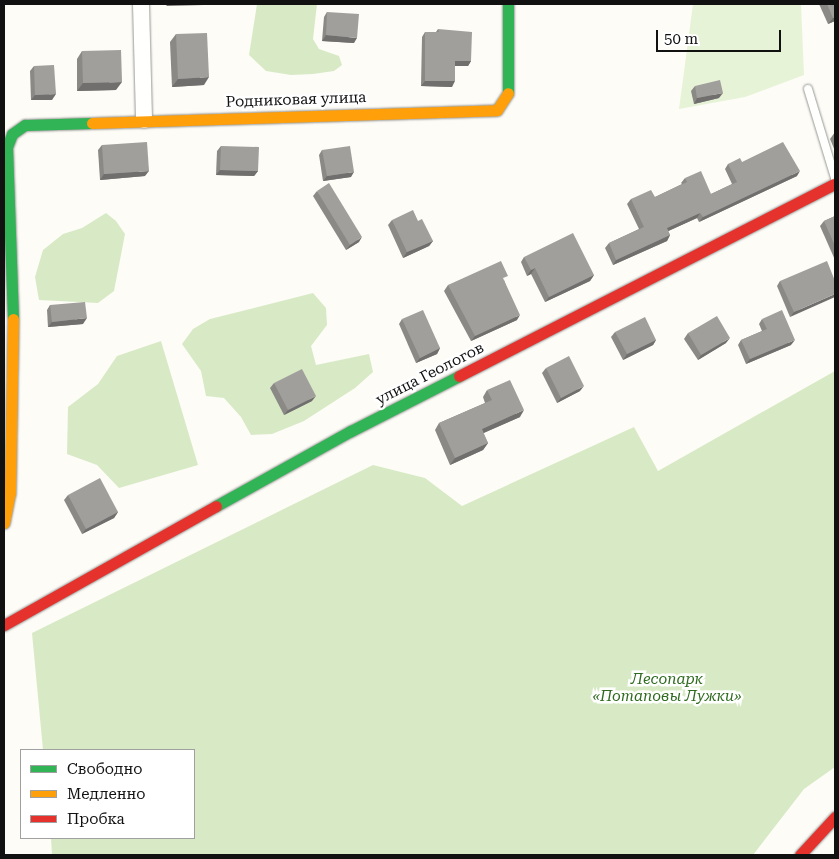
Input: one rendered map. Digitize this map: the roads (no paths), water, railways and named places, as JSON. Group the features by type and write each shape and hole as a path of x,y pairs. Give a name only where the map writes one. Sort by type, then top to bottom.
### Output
{"street":[{"path":"141,4 144,120"},
{"name":"Родниковая улица","path":"4,523 10,493 13,325 7,156 9,139 25,125 497,110 508,96 508,4"},
{"name":"улица Геологов","path":"4,625 44,600 351,431 835,184"},
{"path":"800,855 835,817"}],"lane":[{"path":"808,89 835,178"}],"park label":[{"name":"Лесопарк «Потаповы Лужки»","path":"667,688"}]}
